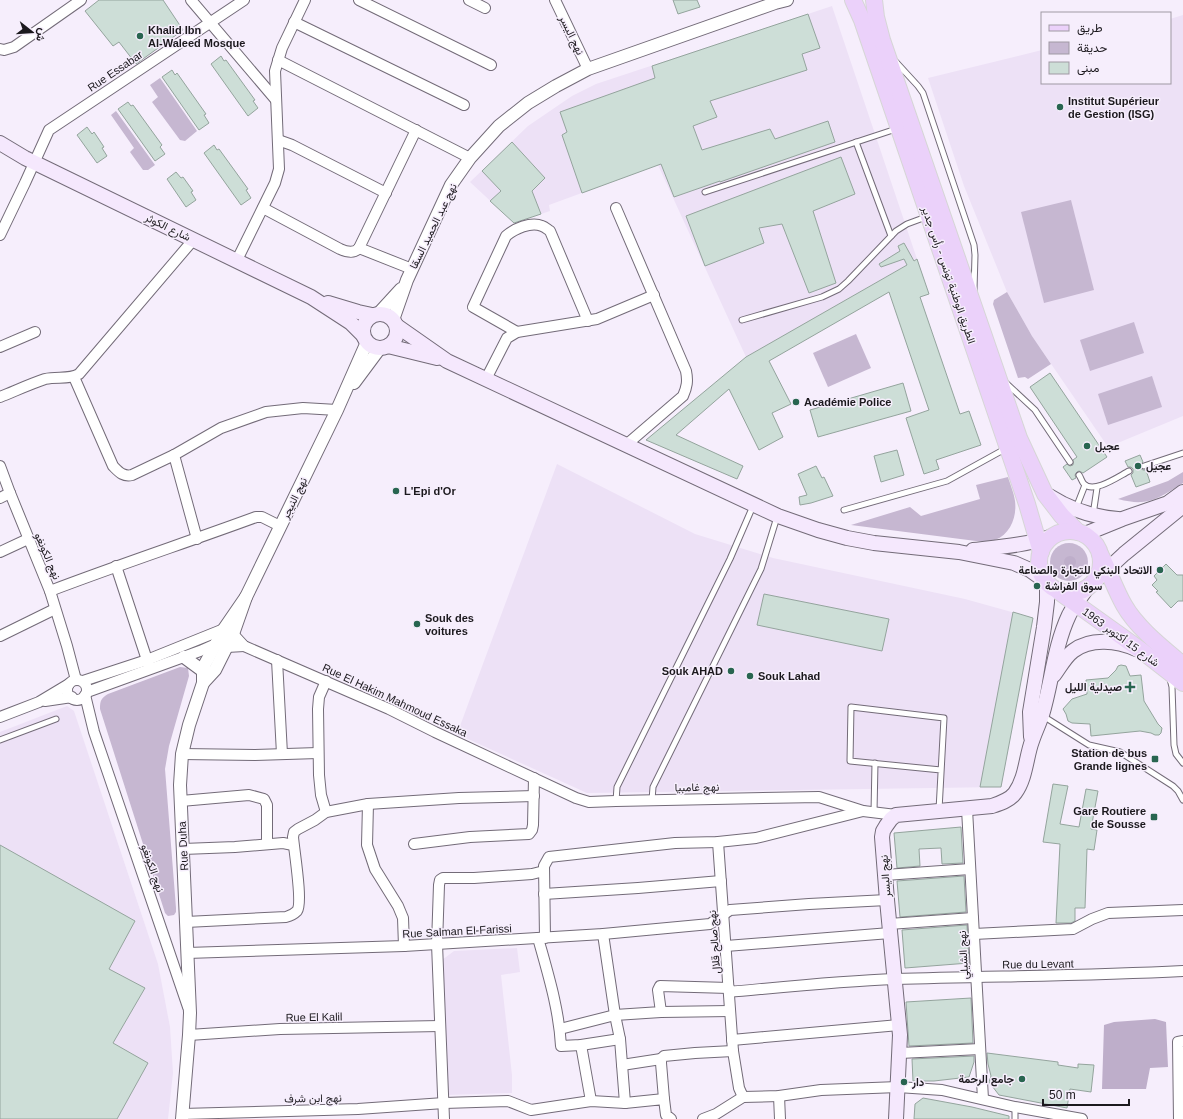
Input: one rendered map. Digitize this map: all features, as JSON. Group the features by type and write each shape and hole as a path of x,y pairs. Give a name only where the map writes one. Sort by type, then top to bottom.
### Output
{"main road":[{"name":"الطريق الوطنية تونس - رأس جدير","path":"853,0 862,20 1027,504 1044,543"},
{"name":"الطريق الوطنية تونس - رأس جدير","path":"874,0 876,17 887,53 1019,438 1045,494 1062,516 1081,533"},
{"name":"شارع الكوثر","path":"0,143 30,160 311,296 358,312 376,314"},
{"name":"شارع الكوثر","path":"0,154 30,160"},
{"name":"شارع الكوثر","path":"311,296 350,323 365,338"},
{"path":"447,360 370,345 365,338 364,324 376,314 384,314 447,360 778,516 847,538 874,543 959,552 1014,563 1030,570 1050,584 1068,593 1078,592 1091,584 1183,506"},
{"path":"384,347 396,338 395,323"},
{"path":"1081,533 1168,503 1183,492"},
{"path":"1045,494 1062,505 1092,516 1122,519"},
{"path":"959,552 1044,543 1061,532 1069,531 1081,533 1091,539 1100,552 1101,567 1069,615 1062,634 1050,680 1036,714"},
{"path":"896,816 992,806 1001,803 1015,793 1026,766 1032,742 1036,714 1046,602 1050,584 1039,566 1044,543"},
{"name":"شارع 15 أكتوبر 1963","path":"1100,552 1125,606 1134,620 1160,646 1183,665"},
{"name":"شارع 15 أكتوبر 1963","path":"1050,584 1183,683"},
{"path":"1050,680 1073,651 1084,645 1110,642 1126,645 1142,651"},
{"name":"نهج اليسر","path":"896,816 891,819 883,831 884,875 899,1025 900,1053 896,1119"}],"street":[{"path":"0,49 4,50 14,47 81,0"},
{"path":"191,0 276,100"},
{"name":"Rue Essabar","path":"0,235 30,160 49,130 244,0"},
{"path":"237,260 275,183 279,169 275,70 282,48 305,0"},
{"path":"358,0 491,65"},
{"path":"469,0 485,8"},
{"name":"نهج اليسر","path":"555,0 588,69"},
{"name":"نهج عبد الحميد السقا","path":"395,323 410,274 452,185 470,158 499,126 528,104 556,86 588,69 781,1"},
{"path":"294,22 464,105"},
{"path":"278,60 470,158"},
{"path":"263,208 340,249 353,252 357,251 416,130"},
{"path":"278,140 292,144 386,193"},
{"path":"616,208 686,371 688,380 683,396 626,445"},
{"path":"517,332 473,307 506,236 512,230 535,224 543,226 550,231 588,321"},
{"path":"0,397 45,380 58,377 74,377 79,374 194,239"},
{"path":"359,248 410,274"},
{"name":"نهج عبد الحميد السقا","path":"376,314 396,294 410,274"},
{"path":"486,379 507,338 517,332 597,319 654,295"},
{"path":"0,347 35,332"},
{"path":"343,398 365,338"},
{"path":"343,398 384,347"},
{"path":"74,377 113,466 121,474 126,476 132,475 174,455 221,428 266,412 303,408 337,410"},
{"name":"نهج النيجر","path":"229,632 343,398"},
{"path":"174,455 197,539"},
{"name":"نهج الكونغو","path":"0,466 50,591 67,646 76,682"},
{"path":"0,498 10,493"},
{"path":"50,591 116,566 197,539 256,517 262,517 280,526"},
{"path":"0,552 28,539"},
{"path":"116,566 148,665"},
{"path":"0,636 55,609"},
{"path":"39,702 82,698 86,693 148,665 229,632 244,646"},
{"name":"Rue Duha","path":"182,1116 190,1013 180,771 182,754 189,725 203,677 215,670 222,645 229,632"},
{"path":"0,718 39,702 76,682 184,657 222,645 244,646"},
{"name":"Rue El Hakim Mahmoud Essaka","path":"244,646 326,681 534,778"},
{"path":"184,657 203,677"},
{"path":"278,660 282,754"},
{"path":"326,681 319,697 318,753 321,795 326,812"},
{"path":"76,682 85,684 86,693"},
{"path":"73,698 68,691 76,682"},
{"name":"نهج الكونغو","path":"86,693 94,732 190,1013"},
{"name":"نهج الكونغو","path":"73,698 94,732"},
{"path":"182,754 318,753"},
{"path":"414,844 470,837 529,834 532,830 534,778"},
{"name":"نهج غامبيا","path":"534,778 583,801 819,797 863,811 896,816"},
{"path":"181,801 249,795 264,799 267,805 267,844"},
{"path":"186,922 286,917 292,915 297,911 299,906 293,845 294,832 326,812 368,804 459,798 534,796"},
{"path":"368,804 366,845 375,869 398,906 403,918 404,946"},
{"name":"نهج الشيلي","path":"967,809 983,1099"},
{"path":"620,1039 581,1045 561,1046 560,1029 542,938 544,866 549,857 675,843 718,842 756,838 863,811"},
{"name":"نهج صالح قلال","path":"718,842 733,1051 739,1088 743,1097"},
{"path":"184,850 283,843 293,845"},
{"path":"884,875 970,869"},
{"path":"444,1119 437,944 440,880 443,878 474,878 532,874 544,871"},
{"path":"544,894 721,881"},
{"name":"Rue Salman El-Farissi","path":"187,953 404,946 603,934 710,924 730,910 887,900"},
{"path":"974,934 1073,929 1108,913 1183,910"},
{"path":"726,946 890,929 973,918"},
{"path":"603,934 620,1039 625,1103"},
{"name":"Rue du Levant","path":"661,1012 658,990 660,986 729,990 894,979 976,978 1183,971"},
{"path":"560,1029 615,1015 661,1012 730,1011"},
{"path":"732,1040 899,1025"},
{"name":"Rue El Kalil","path":"189,1035 280,1029 440,1026"},
{"path":"1179,1119 1178,1042 1183,1041"},
{"path":"581,1045 591,1100"},
{"path":"900,1053 980,1049"},
{"path":"622,1065 679,1054 733,1051"},
{"path":"661,1058 666,1115 671,1119"},
{"path":"703,1119 716,1114 743,1097 779,1096 820,1090 898,1087 942,1090 1082,1119"},
{"path":"779,1096 780,1119"},
{"name":"نهج ابن شرف","path":"182,1116 508,1101 531,1110 591,1100 625,1103 664,1099"},
{"path":"724,1108 724,1119"}],"lane":[{"path":"705,192 899,128"},
{"path":"856,142 891,236"},
{"path":"742,320 822,297 839,289 891,236 907,224 929,216"},
{"path":"997,375 1035,410 1070,462"},
{"path":"844,510 947,481 1008,448"},
{"path":"1144,466 1183,453"},
{"path":"1079,475 1085,485 1097,488 1129,471"},
{"path":"1075,510 1085,485"},
{"path":"1092,516 1097,488"},
{"path":"616,801 617,787 730,559 753,505"},
{"path":"652,800 653,787 761,569 778,516"},
{"path":"1161,666 1170,678 1172,687 1174,745 1176,754 1183,763"},
{"path":"939,811 944,718 851,707 850,761 941,770"},
{"path":"1036,714 1089,744 1120,752 1173,786 1183,800"},
{"path":"0,740 56,719"},
{"path":"874,813 875,763"},
{"path":"1015,1106 1015,1119"}],"shaded area":[{"path":"832,6 917,259 746,357 658,165 549,205 550,211 514,223 470,182 528,126 572,96 596,84"},
{"path":"1183,15 1183,416 1108,447 1032,336 1007,292 964,186 928,78 1041,50 1041,84 1171,84 1171,19"},
{"name":"Souk Lahad","path":"557,464 695,534 773,558 965,599 1033,618 1001,787 587,793 457,734"},
{"path":"1068,556 1072,556 1076,562 1072,568 1068,568 1064,564 1064,560"},
{"path":"67,706 74,711 158,964 170,1027 173,1073 168,1119 0,1119 0,732"},
{"path":"517,948 520,972 501,975 512,1075 512,1093 447,1095 442,960 454,951"},
{"path":"1155,1019 1166,1022 1168,1067 1150,1068 1146,1089 1102,1089 1104,1025 1114,1022"}],"green space":[{"path":"160,78 197,131 185,141 180,140 152,102 158,97 150,85"},
{"path":"116,111 155,165 148,170 143,170 130,152 134,148 111,115"},
{"path":"1071,200 1094,290 1044,303 1021,212"},
{"path":"1007,292 1032,336 1051,364 1028,379 1025,377 1018,378 993,304 994,300"},
{"path":"1134,322 1144,353 1090,371 1080,340"},
{"path":"856,334 871,368 828,387 813,353"},
{"path":"1152,376 1162,407 1108,425 1098,394"},
{"path":"1183,472 1183,483 1152,500 1137,502 1118,499 1168,481"},
{"path":"1008,477 1014,498 1014,518 1009,529 1001,537 995,540 976,541 851,525 910,507 921,516 980,499 976,485"},
{"path":"1065,543 1073,543 1083,548 1087,555 1087,569 1083,576 1073,581 1065,581 1055,576 1053,573 1050,566 1050,558 1055,548 1058,546"},
{"path":"180,667 188,668 189,676 169,746 165,769 176,908 174,915 168,916 165,913 100,706 102,698 108,694"}],"building":[{"name":"Khalid Ibn Al-Waleed Mosque","path":"99,0 163,0 183,30 136,64 119,42 113,46 85,11"},
{"path":"673,0 697,0 700,7 678,14"},
{"path":"808,14 820,48 802,54 807,70 710,101 717,117 693,126 702,150 770,129 775,139 828,121 835,142 674,197 661,164 582,193 562,135 567,132 560,112 655,78 652,66"},
{"path":"221,56 224,61 226,60 255,100 253,101 258,108 248,116 211,64"},
{"path":"172,70 175,75 177,73 206,114 204,115 209,123 199,130 162,77"},
{"path":"128,102 131,106 133,105 162,145 160,147 165,154 155,161 118,109"},
{"path":"87,127 92,134 94,132 104,147 102,148 107,156 97,163 77,135"},
{"path":"512,142 545,178 532,191 541,214 514,223 490,201 501,191 482,171"},
{"path":"214,145 217,150 219,149 248,189 246,190 251,198 241,205 204,153"},
{"path":"841,157 855,194 813,211 836,283 809,293 782,224 759,228 764,243 705,266 686,216"},
{"path":"176,172 181,178 183,177 193,191 191,192 196,200 186,207 167,179"},
{"path":"904,243 914,261 917,259 929,294 920,297 960,414 969,411 981,445 936,460 939,469 924,474 906,418 929,410 889,292 769,361 791,404 772,413 783,437 759,450 729,389 676,435 743,466 737,479 646,440 746,357 907,265 904,259 881,267 879,264 900,251 898,246"},
{"path":"1050,373 1107,457 1083,473 1079,471 1077,472 1075,475 1076,478 1072,480 1063,467 1067,464 1070,466 1073,465 1073,460 1077,457 1030,387"},
{"path":"903,383 911,411 818,437 810,410"},
{"path":"897,450 904,475 881,482 874,456"},
{"path":"1140,455 1143,462 1140,465 1140,468 1146,470 1150,482 1136,487 1131,475 1133,473 1133,469 1128,467 1125,461"},
{"path":"816,466 822,478 824,477 833,496 800,505 799,497 807,495 798,474"},
{"path":"1166,564 1177,575 1183,575 1183,601 1178,601 1171,608 1156,592 1158,591 1152,585 1157,580 1154,576"},
{"path":"764,594 889,619 882,651 757,625"},
{"path":"1013,612 1033,618 1001,787 980,787"},
{"path":"1118,666 1126,666 1130,676 1141,675 1144,701 1162,728 1159,735 1140,731 1091,736 1090,724 1072,723 1068,721 1063,709 1072,699 1087,694 1086,680 1108,678"},
{"path":"1053,784 1068,786 1060,824 1079,827 1086,789 1098,791 1091,829 1097,830 1094,850 1087,849 1085,908 1075,908 1075,921 1071,923 1056,923 1060,844 1043,842"},
{"path":"961,827 963,863 942,864 941,848 919,849 920,866 897,868 894,833"},
{"path":"0,845 135,921 109,969 145,988 113,1043 148,1063 117,1119 0,1119"},
{"path":"964,876 966,912 900,917 897,881"},
{"path":"967,925 969,963 905,968 902,930"},
{"path":"971,998 973,1043 909,1046 906,1002"},
{"name":"جامع الرحمة","path":"987,1053 1058,1062 1058,1065 1078,1068 1078,1064 1094,1065 1091,1092 1070,1089 1067,1108 999,1095 989,1082 991,1076"},
{"path":"974,1056 974,1062 969,1077 934,1081 913,1081 912,1059"},
{"path":"923,1098 972,1107 1009,1116 1009,1119 914,1119 915,1104"}],"place":[{"name":"Khalid Ibn Al-Waleed Mosque","path":"140,36"},
{"name":"Institut Supérieur de Gestion (ISG)","path":"1060,107"},
{"name":"Académie Police","path":"796,402"},
{"name":"عجبل","path":"1087,446"},
{"name":"عجيل","path":"1138,466"},
{"name":"L'Epi d'Or","path":"396,491"},
{"name":"الاتحاد البنكي للتجارة والصناعة","path":"1160,570"},
{"name":"سوق الفراشة","path":"1037,586"},
{"name":"Souk des voitures","path":"417,624"},
{"name":"Souk AHAD","path":"731,671"},
{"name":"Souk Lahad","path":"750,676"},
{"name":"صيدلية الليل","path":"1130,687"},
{"name":"Station de bus Grande lignes","path":"1155,759"},
{"name":"Gare Routiere de Sousse","path":"1154,817"},
{"name":"جامع الرحمة","path":"1022,1079"},
{"name":"دار","path":"904,1082"}]}
